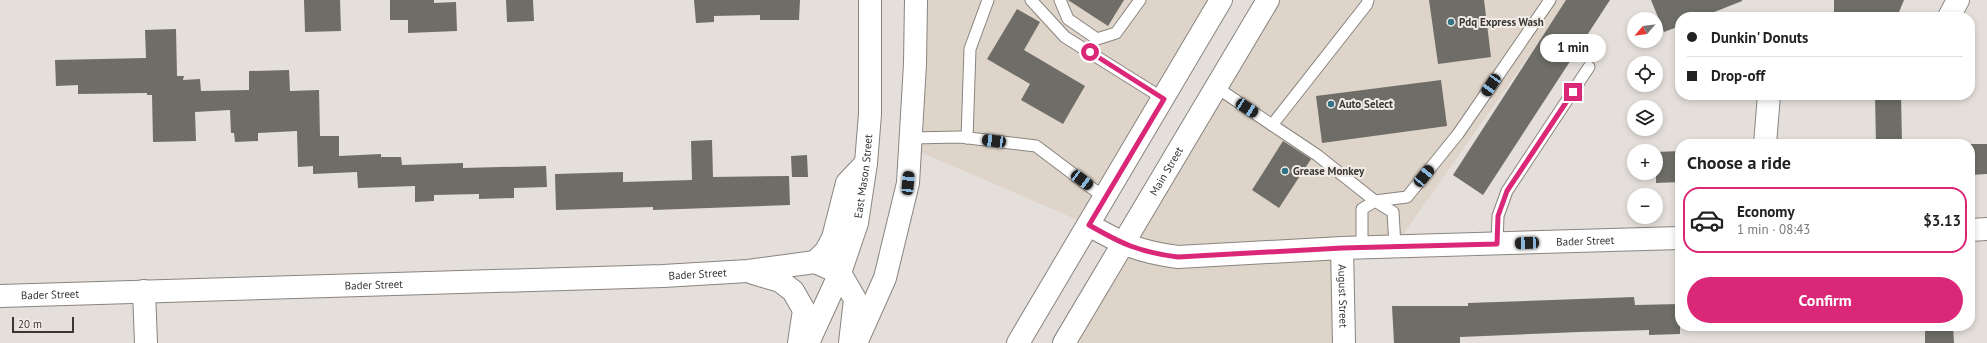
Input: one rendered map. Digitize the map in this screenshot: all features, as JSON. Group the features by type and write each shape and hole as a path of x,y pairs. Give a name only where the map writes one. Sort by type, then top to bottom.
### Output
{"street":[{"name":"East Mason Street","path":"808,343 840,273 856,223 866,163 870,114 870,0"},
{"path":"856,343 885,278 908,183 915,64 916,0"},
{"path":"1018,343 1164,99 1221,0"},
{"name":"Main Street","path":"1064,343 1268,0"},
{"path":"1952,12 1958,0"},
{"path":"1765,139 1769,100"},
{"path":"850,343 855,299 840,273 816,262 826,251 833,238 847,183 866,163"},
{"name":"Bader Street","path":"1089,225 1123,245 1152,254 1178,257 1395,246 1675,238"},
{"path":"1975,230 1987,229"},
{"name":"August Street","path":"1344,343 1352,248"},
{"name":"Bader Street","path":"0,296 655,276 748,271 816,262"},
{"name":"Bader Street","path":"748,271 780,281 793,291 804,310 799,343"},
{"path":"144,291 146,343"}],"lane":[{"path":"967,138 970,49 988,0"},
{"path":"1060,0 1068,19 1097,39 1116,33 1140,0"},
{"path":"1272,125 1367,4 1368,0"},
{"path":"1352,248 1362,209 1376,201 1407,196 1458,134 1550,0"},
{"path":"1036,2 1065,37 1164,99"},
{"path":"1497,244 1498,216 1507,191 1589,67"},
{"path":"1216,87 1317,154 1376,201 1393,212 1395,246"},
{"path":"911,138 967,138 1036,146 1105,198"}],"shaded area":[{"path":"916,0 1221,0 1089,225 911,148"},
{"path":"1268,0 1568,0 1395,246 1342,248 1344,343 1064,343"}],"building":[{"path":"304,0 340,0 341,31 305,32"},
{"path":"390,0 434,0 434,3 456,2 457,31 408,33 408,20 390,20"},
{"path":"506,0 533,0 534,21 507,22"},
{"path":"694,0 800,0 799,20 760,20 760,15 714,16 714,22 696,23"},
{"path":"1068,0 1124,0 1108,26"},
{"path":"1429,0 1484,0 1491,57 1438,64"},
{"path":"1566,0 1610,0 1483,195 1453,175"},
{"path":"1651,0 1742,0 1714,12 1675,12 1675,28 1664,32 1663,12 1656,12"},
{"path":"1834,0 1904,0 1899,12 1834,12"},
{"path":"1017,9 1040,22 1024,50 1085,86 1063,124 1021,100 1030,84 987,59"},
{"path":"176,29 177,76 184,76 183,80 200,79 201,91 249,90 249,71 289,70 290,91 319,90 320,136 339,136 339,156 381,154 381,157 401,157 402,165 463,163 463,168 546,166 547,187 514,188 514,198 479,199 479,194 434,195 434,201 415,202 415,186 358,188 357,172 313,174 313,166 298,167 297,131 258,133 258,141 235,142 234,133 231,133 230,110 195,112 196,141 153,142 152,95 147,95 147,93 78,94 78,85 56,86 55,60 146,58 145,30"},
{"path":"1441,80 1447,126 1322,143 1316,96"},
{"path":"1875,100 1901,100 1902,139 1876,139"},
{"path":"712,140 713,177 789,176 790,205 653,210 653,207 556,210 555,174 623,172 623,182 692,180 691,141"},
{"path":"1283,141 1311,159 1279,208 1252,190"},
{"path":"1975,144 1987,144 1987,174 1975,175"},
{"path":"1675,151 1675,182 1656,183 1656,180 1663,180 1663,152"},
{"path":"807,155 808,177 792,177 791,156"},
{"path":"1634,297 1635,305 1675,304 1675,331 1680,331 1680,334 1649,335 1649,330 1580,332 1460,337 1460,343 1394,343 1392,306 1468,306 1468,303"},
{"path":"1925,331 1953,331 1954,343 1925,343"}],"place":[{"name":"Pdq Express Wash","path":"1451,22"},
{"name":"Auto Select","path":"1331,104"},
{"name":"Grease Monkey","path":"1285,171"}],"route":[{"path":"1090,52 1164,99 1089,225 1123,245 1152,254 1178,257 1342,248 1497,244 1498,216 1507,191 1573,92"}]}
